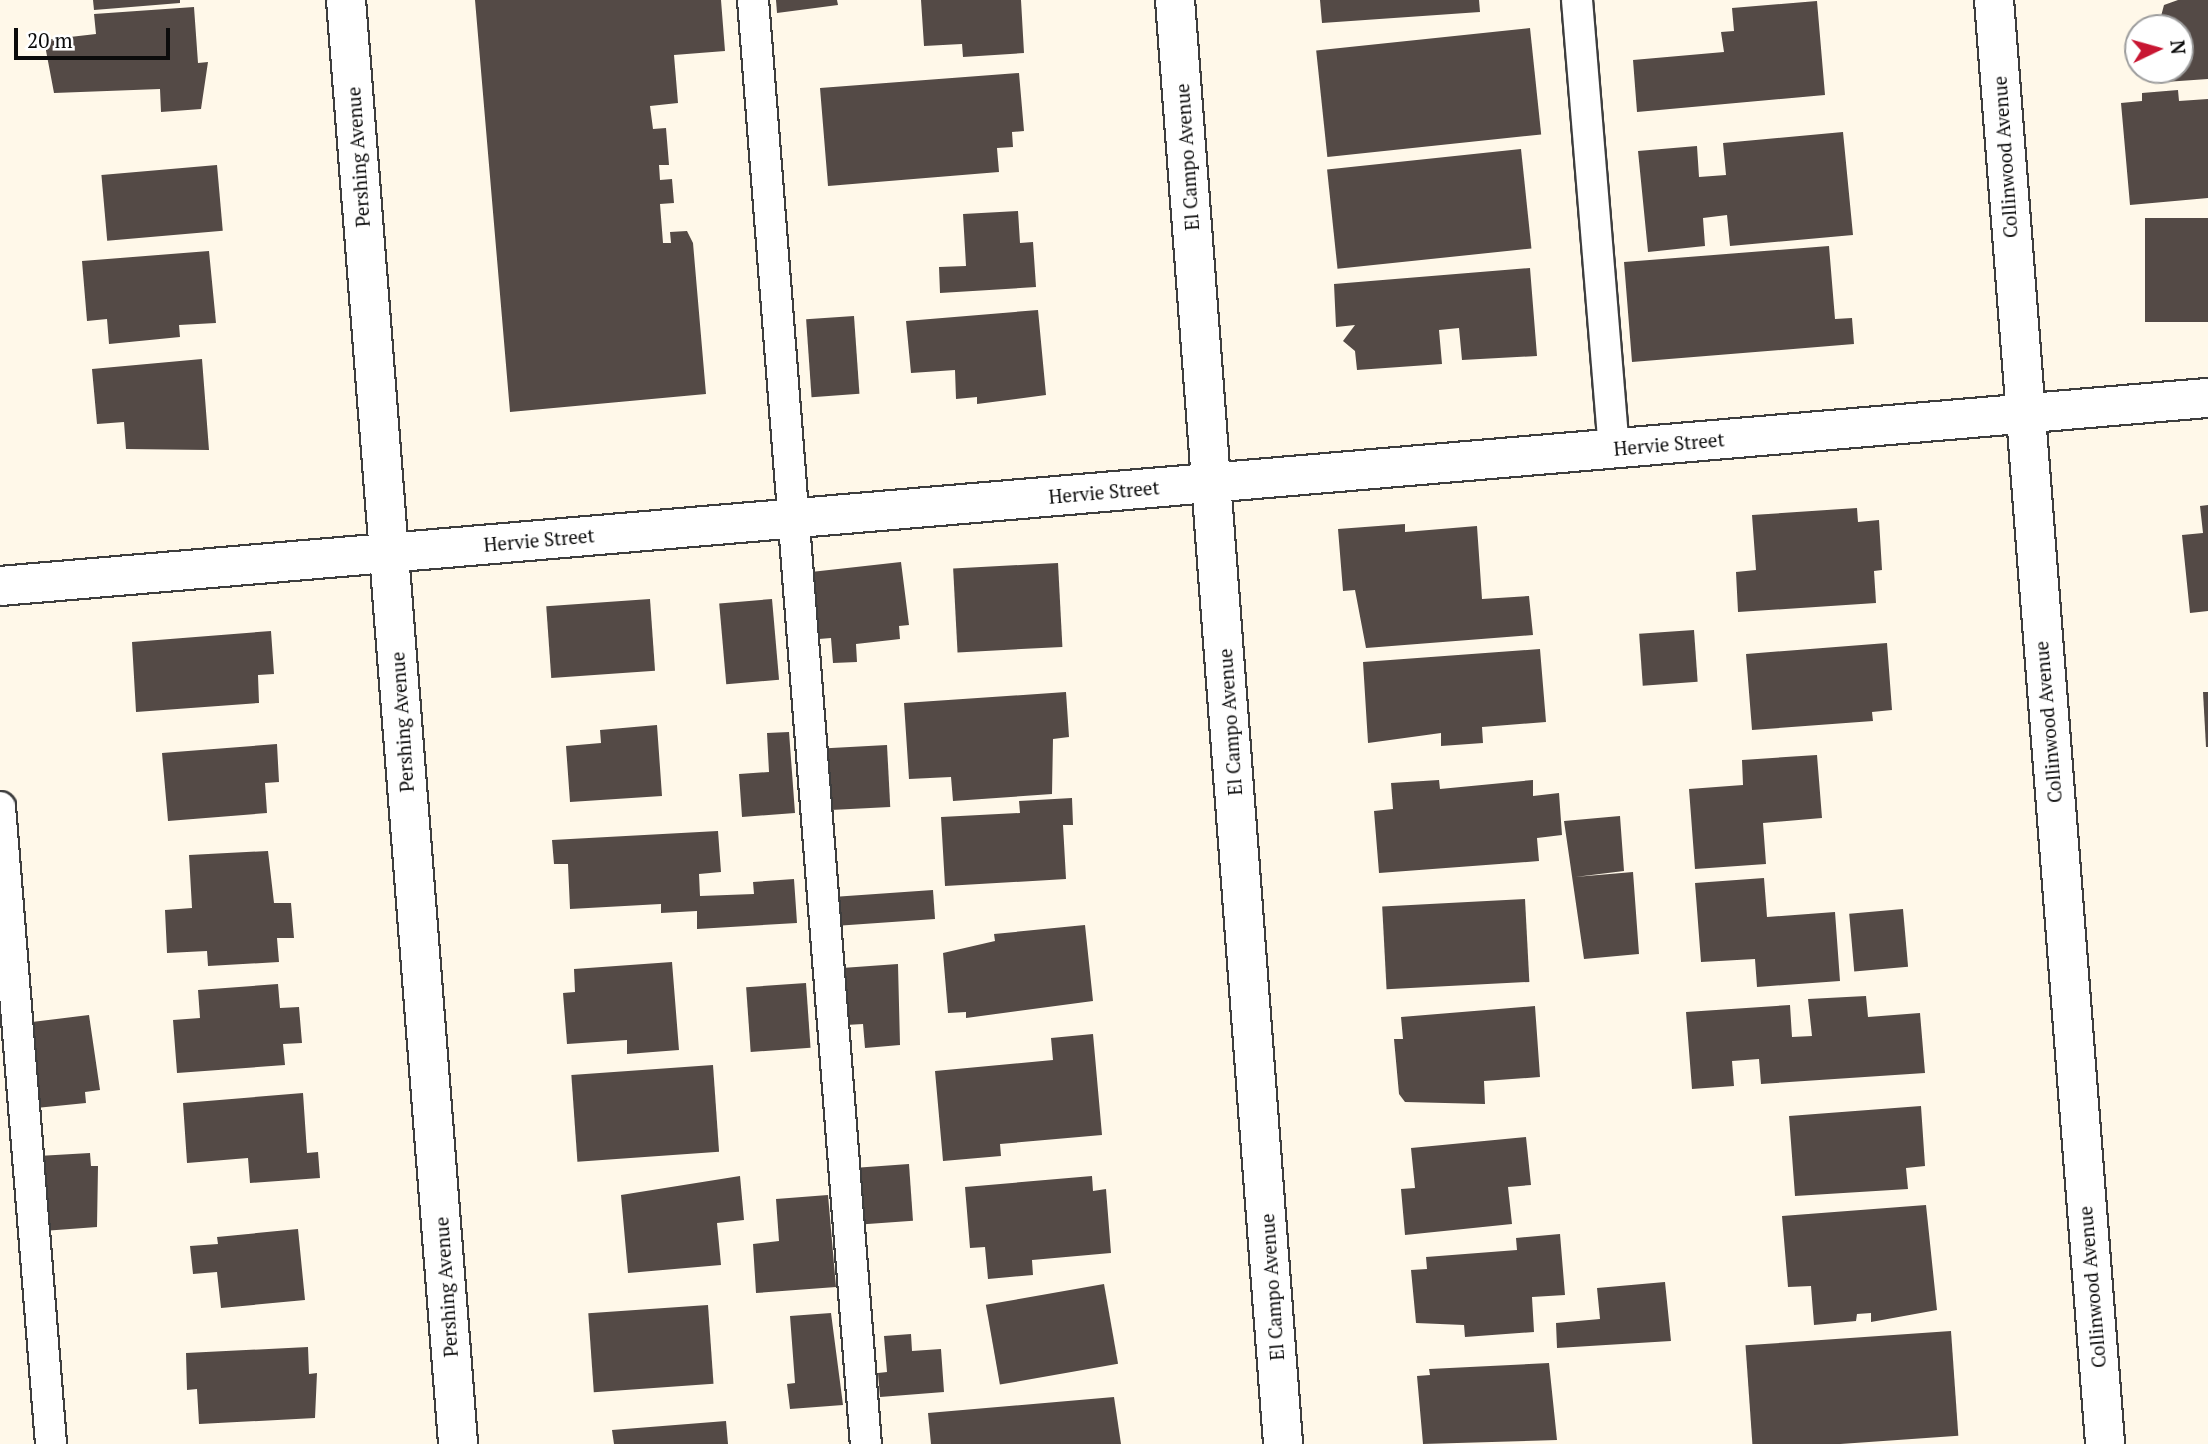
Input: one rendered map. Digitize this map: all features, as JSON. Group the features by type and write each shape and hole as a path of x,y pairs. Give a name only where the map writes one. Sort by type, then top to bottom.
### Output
{"street":[{"name":"Pershing Avenue","path":"346,0 458,1444"},
{"name":"El Campo Avenue","path":"1175,0 1283,1444"},
{"name":"Collinwood Avenue","path":"1994,0 2105,1444"},
{"name":"Hervie Street","path":"0,586 2208,398"}],"lane":[{"path":"753,0 789,519 800,575 866,1444"},
{"path":"1577,0 1614,449"},
{"path":"0,807 51,1444"}],"building":[{"path":"93,0 180,0 180,3 94,10"},
{"path":"475,0 721,0 725,51 674,55 678,103 650,106 653,129 666,128 669,165 659,165 660,180 672,179 674,203 660,204 663,243 671,243 670,232 687,231 693,243 706,394 510,412"},
{"path":"776,0 837,0 838,5 777,13"},
{"path":"921,0 1021,0 1024,53 963,57 962,44 924,46"},
{"path":"1320,0 1479,0 1480,12 1322,23"},
{"path":"2178,0 2208,0 2208,79 2194,80 2194,14 2162,14 2164,5"},
{"path":"1817,1 1825,95 1637,112 1633,60 1724,52 1721,32 1734,31 1732,8"},
{"path":"194,7 198,63 208,62 201,109 161,112 160,89 54,93 44,40 96,34 94,14"},
{"path":"1530,28 1541,134 1327,157 1316,50"},
{"path":"1019,73 1024,131 1012,132 1013,147 997,148 999,172 828,186 820,88"},
{"path":"2178,90 2179,101 2208,99 2208,198 2130,205 2121,103 2142,101 2142,93"},
{"path":"1843,132 1853,235 1730,246 1727,215 1703,218 1705,246 1648,252 1638,151 1697,146 1699,177 1726,175 1723,143"},
{"path":"1521,149 1531,248 1338,269 1327,169"},
{"path":"217,165 223,231 107,241 101,175"},
{"path":"1018,211 1020,243 1033,242 1036,287 940,293 939,267 966,266 963,214"},
{"path":"2145,218 2208,218 2208,322 2145,322"},
{"path":"1829,246 1835,319 1852,318 1854,344 1632,362 1624,262"},
{"path":"209,251 216,323 179,325 180,337 109,344 107,319 87,321 82,261"},
{"path":"1530,268 1537,356 1462,360 1459,328 1439,330 1442,364 1357,370 1355,351 1343,341 1355,325 1336,327 1334,284"},
{"path":"1038,310 1046,395 977,404 977,397 956,399 955,370 911,373 906,321"},
{"path":"854,316 859,394 812,397 806,319"},
{"path":"202,359 209,450 126,449 124,422 97,424 92,369"},
{"path":"2208,505 2208,611 2190,613 2182,535 2203,533 2200,506"},
{"path":"1857,508 1858,522 1879,520 1882,570 1874,571 1876,603 1738,612 1736,572 1756,570 1752,515"},
{"path":"1405,524 1405,532 1477,526 1482,599 1529,596 1533,635 1366,648 1355,590 1343,591 1338,529"},
{"path":"901,562 909,625 899,626 900,639 856,644 857,662 833,663 831,638 819,639 811,572"},
{"path":"1058,563 1062,647 958,652 953,568"},
{"path":"650,599 655,671 551,678 546,606"},
{"path":"772,599 779,680 726,684 719,604"},
{"path":"1694,630 1698,682 1643,686 1639,634"},
{"path":"271,631 274,674 258,675 259,703 136,712 132,642"},
{"path":"1887,643 1892,710 1872,712 1873,721 1752,730 1746,654"},
{"path":"1540,649 1546,722 1482,727 1483,743 1441,746 1441,733 1368,743 1363,662"},
{"path":"1066,692 1069,737 1053,739 1052,794 953,801 951,777 909,779 904,703"},
{"path":"2203,692 2208,692 2208,747 2206,747"},
{"path":"657,725 662,796 570,802 566,746 601,743 600,730"},
{"path":"789,732 795,813 742,817 739,774 769,772 767,733"},
{"path":"277,744 279,782 265,783 267,813 168,821 162,753"},
{"path":"887,745 890,807 825,810 822,748"},
{"path":"1817,755 1822,818 1763,823 1766,864 1695,869 1689,789 1743,785 1742,760"},
{"path":"1439,780 1440,789 1533,780 1533,796 1559,793 1562,835 1537,838 1539,861 1379,873 1374,811 1393,809 1391,783"},
{"path":"1072,798 1073,825 1063,825 1066,879 945,886 941,817 1020,813 1019,801"},
{"path":"1620,816 1624,871 1575,877 1633,872 1639,954 1584,959 1564,821"},
{"path":"718,831 721,872 699,874 700,896 754,894 753,882 794,879 797,923 697,929 697,911 661,913 661,904 570,909 568,864 554,864 552,840"},
{"path":"268,851 274,903 291,903 294,938 277,938 279,962 208,966 207,951 167,953 165,910 192,908 189,855"},
{"path":"1764,878 1767,917 1835,912 1840,981 1757,987 1755,959 1701,962 1695,883"},
{"path":"933,890 935,919 838,926 836,897"},
{"path":"1525,899 1529,982 1387,989 1382,906"},
{"path":"1903,909 1908,967 1854,971 1849,914"},
{"path":"1085,925 1093,1001 966,1018 966,1012 948,1013 943,953 995,941 994,934"},
{"path":"672,962 679,1050 627,1054 627,1040 567,1044 563,993 575,992 574,969"},
{"path":"898,964 900,1045 865,1048 863,1024 846,1025 842,968"},
{"path":"806,983 811,1048 751,1052 746,987"},
{"path":"278,984 280,1008 299,1007 302,1043 283,1044 285,1065 177,1073 173,1020 200,1018 198,990"},
{"path":"1866,996 1868,1017 1920,1013 1925,1073 1761,1084 1759,1059 1732,1061 1734,1086 1692,1089 1686,1012 1790,1005 1792,1037 1812,1036 1808,999"},
{"path":"1535,1006 1540,1077 1484,1081 1485,1104 1405,1102 1399,1094 1394,1039 1403,1039 1401,1017"},
{"path":"89,1015 100,1090 85,1092 86,1103 36,1108 32,1022"},
{"path":"1093,1034 1102,1135 1000,1144 1001,1156 943,1161 935,1071 1053,1060 1051,1038"},
{"path":"713,1065 719,1152 577,1162 571,1075"},
{"path":"303,1093 307,1153 318,1152 320,1178 250,1183 248,1158 187,1163 183,1103"},
{"path":"1921,1106 1925,1166 1906,1168 1908,1189 1795,1196 1789,1116"},
{"path":"1526,1137 1531,1185 1508,1187 1512,1224 1405,1235 1401,1189 1415,1188 1411,1148"},
{"path":"90,1153 91,1166 98,1166 97,1227 43,1231 38,1156"},
{"path":"909,1164 913,1221 857,1225 853,1168"},
{"path":"740,1176 744,1220 717,1223 721,1265 628,1273 621,1195"},
{"path":"1092,1176 1093,1191 1106,1189 1111,1253 1032,1260 1033,1275 988,1279 985,1247 970,1248 965,1187"},
{"path":"828,1195 836,1287 756,1293 753,1244 779,1241 776,1199"},
{"path":"1926,1205 1937,1310 1871,1322 1871,1313 1857,1314 1856,1321 1814,1325 1811,1286 1788,1287 1782,1216"},
{"path":"298,1229 305,1300 221,1308 217,1272 193,1274 190,1246 218,1244 217,1237"},
{"path":"1560,1234 1565,1295 1532,1297 1534,1332 1465,1337 1464,1325 1416,1323 1411,1270 1427,1269 1426,1257 1517,1250 1516,1238"},
{"path":"1665,1282 1671,1341 1557,1348 1556,1323 1600,1319 1597,1288"},
{"path":"1104,1284 1118,1364 1000,1385 986,1305"},
{"path":"708,1305 714,1384 594,1392 588,1313"},
{"path":"831,1313 843,1405 790,1409 787,1384 795,1383 790,1316"},
{"path":"1951,1331 1958,1436 1840,1444 1752,1444 1746,1345"},
{"path":"911,1334 912,1351 941,1349 944,1392 880,1397 878,1373 887,1372 884,1336"},
{"path":"308,1347 309,1374 317,1373 315,1418 199,1424 197,1389 187,1390 186,1353"},
{"path":"1549,1363 1557,1440 1423,1444 1417,1376 1430,1375 1429,1369"},
{"path":"1114,1397 1121,1444 931,1444 928,1413"},
{"path":"726,1421 728,1444 614,1444 612,1430"}]}
